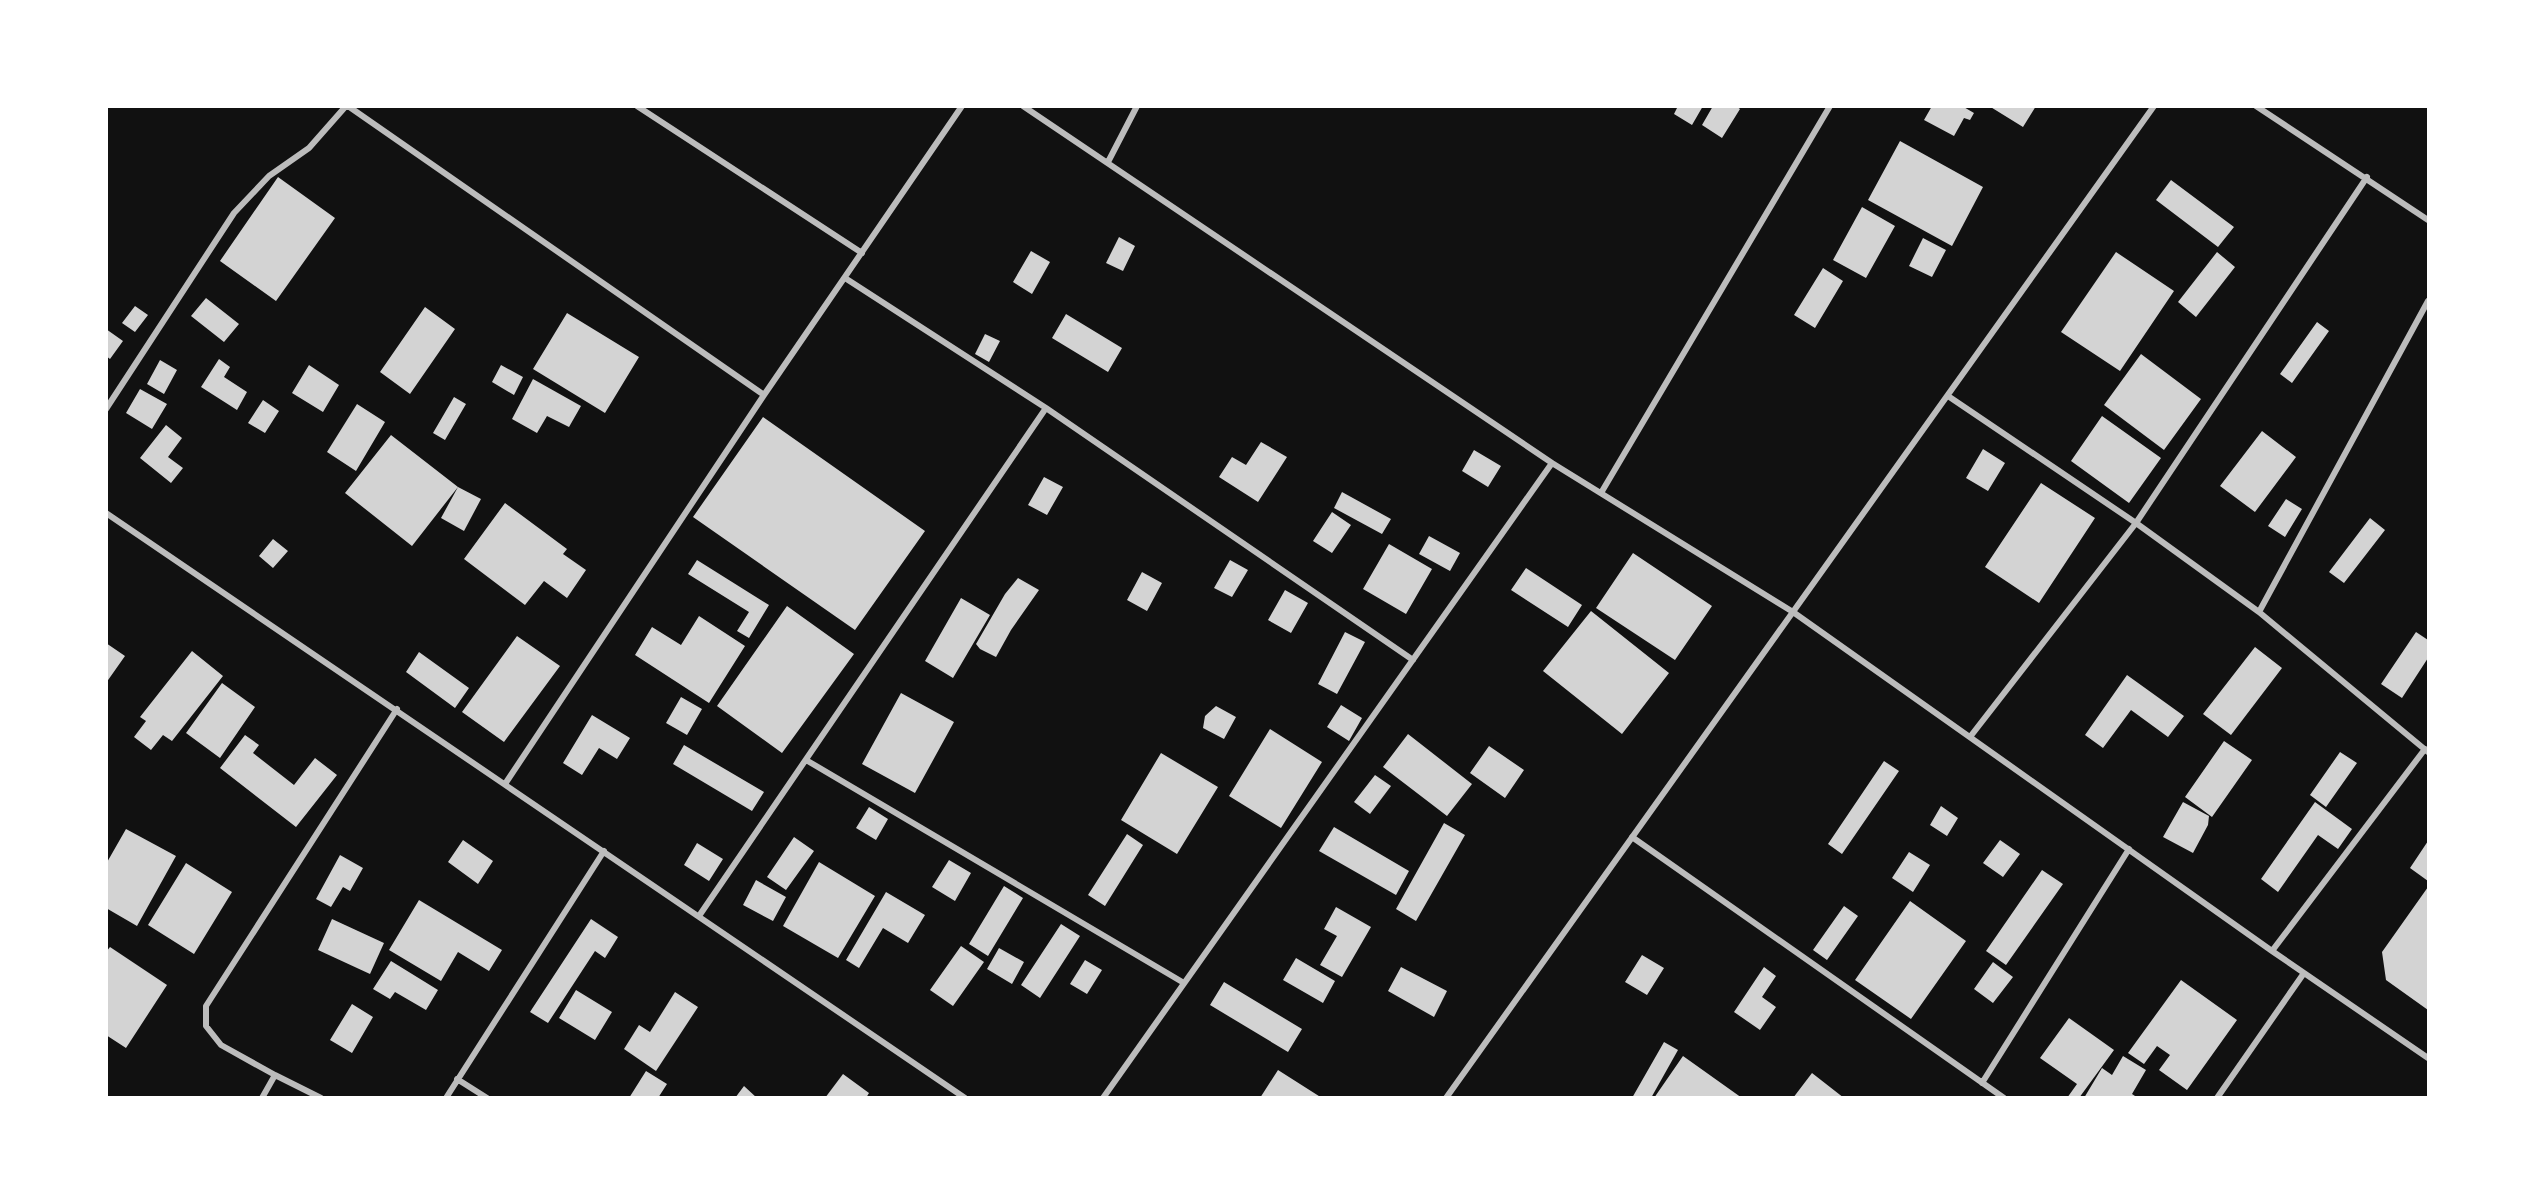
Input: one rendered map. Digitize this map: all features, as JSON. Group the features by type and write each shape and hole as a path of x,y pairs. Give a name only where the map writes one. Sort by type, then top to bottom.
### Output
{"street":[{"path":"106,409 234,213 269,177 309,148 347,106 764,395"},
{"path":"638,106 862,253"},
{"path":"505,784 764,395 962,106"},
{"path":"1023,106 1552,463 1793,612 2272,951 2428,1058"},
{"path":"1108,162 1137,106"},
{"path":"1601,494 1830,106"},
{"path":"1446,1098 2154,106"},
{"path":"2256,106 2367,177 2428,220"},
{"path":"1970,737 2136,523 2367,177"},
{"path":"845,278 1046,408 1413,660"},
{"path":"2259,612 2428,301"},
{"path":"1948,396 2136,523 2259,612 2427,751 2272,951"},
{"path":"699,916 1046,408"},
{"path":"1103,1098 1552,463"},
{"path":"106,513 965,1098"},
{"path":"321,1098 275,1076 221,1045 206,1026 206,1006 397,710"},
{"path":"806,760 1185,983"},
{"path":"1632,837 2004,1098"},
{"path":"1982,1083 2129,849"},
{"path":"446,1098 604,851"},
{"path":"2217,1098 2304,973"},
{"path":"262,1098 275,1076"},
{"path":"457,1079 487,1098"}],"building":[{"path":"1678,106 1703,106 1692,125 1674,114"},
{"path":"1713,106 1736,106 1740,109 1722,138 1702,125"},
{"path":"1932,106 1962,106 1974,113 1970,120 1964,118 1954,136 1924,120"},
{"path":"1989,106 2036,106 2023,127"},
{"path":"1900,141 1983,187 1952,246 1868,200"},
{"path":"278,177 335,218 276,301 220,261"},
{"path":"2171,180 2234,227 2218,247 2156,200"},
{"path":"1862,207 1895,226 1866,278 1833,260"},
{"path":"1119,237 1135,246 1123,271 1106,263"},
{"path":"1923,238 1946,250 1932,277 1909,266"},
{"path":"1031,251 1050,262 1032,294 1013,282"},
{"path":"2116,252 2174,291 2120,371 2061,332"},
{"path":"2217,252 2235,267 2196,317 2178,302"},
{"path":"1823,268 1843,281 1815,328 1794,315"},
{"path":"206,298 239,324 224,342 191,316"},
{"path":"135,306 148,315 135,332 122,323"},
{"path":"425,307 455,329 410,394 380,372"},
{"path":"567,313 639,357 605,413 533,369"},
{"path":"1066,314 1122,348 1108,372 1052,338"},
{"path":"2317,322 2329,331 2292,383 2280,374"},
{"path":"106,329 123,341 110,359 106,356"},
{"path":"985,334 1000,341 989,362 975,354"},
{"path":"2141,354 2201,399 2164,450 2104,405"},
{"path":"219,359 230,367 224,377 247,392 237,410 201,387"},
{"path":"160,360 177,370 164,394 147,384"},
{"path":"309,365 339,385 323,412 292,393"},
{"path":"501,365 523,377 514,395 492,382"},
{"path":"533,379 581,406 569,427 547,416 537,433 512,419"},
{"path":"140,389 167,404 152,429 126,413"},
{"path":"454,397 466,404 445,440 433,433"},
{"path":"263,400 279,411 265,433 248,423"},
{"path":"357,404 385,422 356,471 327,452"},
{"path":"2102,416 2161,458 2129,503 2071,461"},
{"path":"763,417 925,531 855,630 693,517"},
{"path":"166,425 182,438 168,457 183,468 171,483 140,458"},
{"path":"2262,431 2296,457 2255,512 2220,486"},
{"path":"391,435 458,487 412,546 345,493"},
{"path":"1261,442 1287,457 1258,502 1219,477 1232,457 1246,465"},
{"path":"1983,449 2005,463 1988,491 1966,478"},
{"path":"1474,450 1501,466 1488,487 1462,471"},
{"path":"1044,477 1063,487 1047,515 1028,505"},
{"path":"2041,483 2095,518 2039,603 1985,567"},
{"path":"458,487 481,499 464,531 441,518"},
{"path":"1342,492 1391,519 1382,534 1334,508"},
{"path":"2286,499 2302,509 2285,537 2268,526"},
{"path":"505,503 567,549 563,554 586,570 567,598 544,581 525,605 464,559"},
{"path":"1332,512 1351,525 1332,553 1313,541"},
{"path":"2370,518 2385,530 2344,583 2329,572"},
{"path":"1429,536 1460,553 1450,571 1419,554"},
{"path":"273,539 288,551 273,568 259,556"},
{"path":"1389,544 1432,569 1406,614 1363,589"},
{"path":"1633,553 1712,606 1675,660 1596,608"},
{"path":"697,560 769,605 749,638 737,631 749,612 688,574"},
{"path":"1230,560 1248,570 1232,597 1214,588"},
{"path":"1526,568 1582,605 1568,627 1511,590"},
{"path":"1142,572 1162,583 1147,611 1127,600"},
{"path":"1018,578 1039,590 1011,630 996,657 980,649 976,644 1005,594"},
{"path":"1285,590 1308,603 1291,633 1268,620"},
{"path":"961,598 990,615 953,678 925,661"},
{"path":"787,606 854,654 782,753 717,706"},
{"path":"1591,611 1669,673 1622,734 1543,671"},
{"path":"699,616 745,646 709,703 635,655 652,627 681,645"},
{"path":"1345,632 1365,642 1337,694 1318,684"},
{"path":"2416,632 2428,640 2428,658 2402,698 2381,684"},
{"path":"517,636 560,666 504,742 462,712"},
{"path":"106,643 125,656 106,683"},
{"path":"2255,647 2282,668 2231,735 2203,714"},
{"path":"192,651 223,676 172,741 163,735 151,750 134,737 146,721 140,717"},
{"path":"419,652 469,688 455,708 406,672"},
{"path":"2127,675 2184,716 2168,737 2131,710 2103,748 2085,735"},
{"path":"222,683 255,707 220,758 186,733"},
{"path":"901,693 954,722 915,793 862,764"},
{"path":"681,697 702,709 687,735 666,723"},
{"path":"1341,705 1362,718 1349,741 1327,727"},
{"path":"1216,706 1236,717 1224,739 1203,728 1205,716"},
{"path":"592,715 630,738 617,759 599,748 582,775 563,763"},
{"path":"1270,729 1322,762 1281,828 1229,796"},
{"path":"1408,734 1472,784 1447,816 1383,767"},
{"path":"245,735 259,745 253,753 294,785 315,758 337,775 296,827 220,768"},
{"path":"2224,741 2252,760 2212,817 2185,797"},
{"path":"684,745 764,792 752,811 673,764"},
{"path":"1489,746 1524,770 1505,798 1470,773"},
{"path":"2340,752 2357,763 2326,807 2310,795"},
{"path":"1161,753 1218,787 1177,854 1121,820"},
{"path":"1884,761 1899,771 1842,854 1828,844"},
{"path":"1375,775 1391,786 1370,814 1354,802"},
{"path":"2183,802 2209,816 2208,825 2193,853 2163,837"},
{"path":"2315,802 2352,829 2338,849 2318,835 2278,892 2261,879"},
{"path":"1941,806 1958,818 1947,836 1930,825"},
{"path":"869,807 888,819 876,840 856,828"},
{"path":"1444,823 1465,835 1416,921 1396,909"},
{"path":"1334,827 1409,871 1396,895 1319,851"},
{"path":"126,829 176,856 137,926 106,908 106,864"},
{"path":"1127,834 1143,845 1105,906 1088,895"},
{"path":"794,837 814,851 786,890 767,877"},
{"path":"463,840 493,861 478,884 448,862"},
{"path":"2000,840 2020,854 2003,877 1983,863"},
{"path":"2428,841 2428,881 2410,868"},
{"path":"697,843 723,859 709,881 684,865"},
{"path":"1909,852 1930,865 1913,892 1892,878"},
{"path":"340,855 363,868 350,891 343,887 331,907 316,899"},
{"path":"949,860 971,873 955,901 932,887"},
{"path":"819,862 875,896 838,958 783,926"},
{"path":"186,863 232,892 194,954 148,925"},
{"path":"2042,870 2063,884 2006,965 1986,951"},
{"path":"756,880 786,897 773,921 743,905"},
{"path":"1004,886 1023,898 988,956 969,944"},
{"path":"2428,887 2428,1010 2386,980 2382,952"},
{"path":"886,892 925,915 908,943 883,928 859,968 846,960"},
{"path":"419,900 502,950 489,971 458,952 441,981 389,950"},
{"path":"1910,901 1966,941 1911,1019 1855,980"},
{"path":"1844,906 1858,916 1827,960 1813,950"},
{"path":"1336,907 1371,927 1342,977 1320,965 1337,936 1324,929"},
{"path":"332,919 384,943 370,974 318,950"},
{"path":"591,919 618,937 605,958 595,951 548,1023 530,1012"},
{"path":"1061,924 1080,936 1040,998 1021,985"},
{"path":"961,946 984,962 953,1006 930,990"},
{"path":"110,947 167,985 126,1048 106,1035 106,952"},
{"path":"999,948 1024,962 1012,984 987,969"},
{"path":"1642,955 1664,968 1647,995 1625,982"},
{"path":"1296,958 1335,981 1323,1003 1283,980"},
{"path":"1085,960 1102,970 1087,994 1070,984"},
{"path":"391,961 438,990 426,1010 395,992 390,999 373,989"},
{"path":"1993,962 2013,977 1993,1003 1974,989"},
{"path":"1401,967 1447,991 1434,1017 1388,991"},
{"path":"1764,967 1776,976 1762,997 1776,1007 1760,1030 1734,1012"},
{"path":"2181,980 2237,1020 2187,1090 2159,1070 2170,1055 2157,1046 2144,1064 2128,1053"},
{"path":"1224,982 1302,1029 1288,1052 1210,1005"},
{"path":"576,990 612,1012 595,1040 559,1018"},
{"path":"675,992 698,1007 656,1071 624,1049 639,1025 650,1032"},
{"path":"352,1004 373,1017 352,1053 330,1040"},
{"path":"2069,1018 2114,1050 2079,1098 2067,1098 2077,1084 2040,1058"},
{"path":"1664,1042 1678,1050 1651,1098 1632,1098"},
{"path":"1683,1056 1742,1098 1654,1098"},
{"path":"2123,1056 2146,1070 2132,1094 2138,1098 2084,1098 2102,1068 2112,1075"},
{"path":"1278,1070 1322,1098 1260,1098"},
{"path":"646,1071 667,1084 658,1098 629,1098"},
{"path":"1812,1073 1844,1098 1793,1098"},
{"path":"843,1074 869,1093 866,1098 825,1098"},
{"path":"744,1086 757,1098 735,1098"}]}
